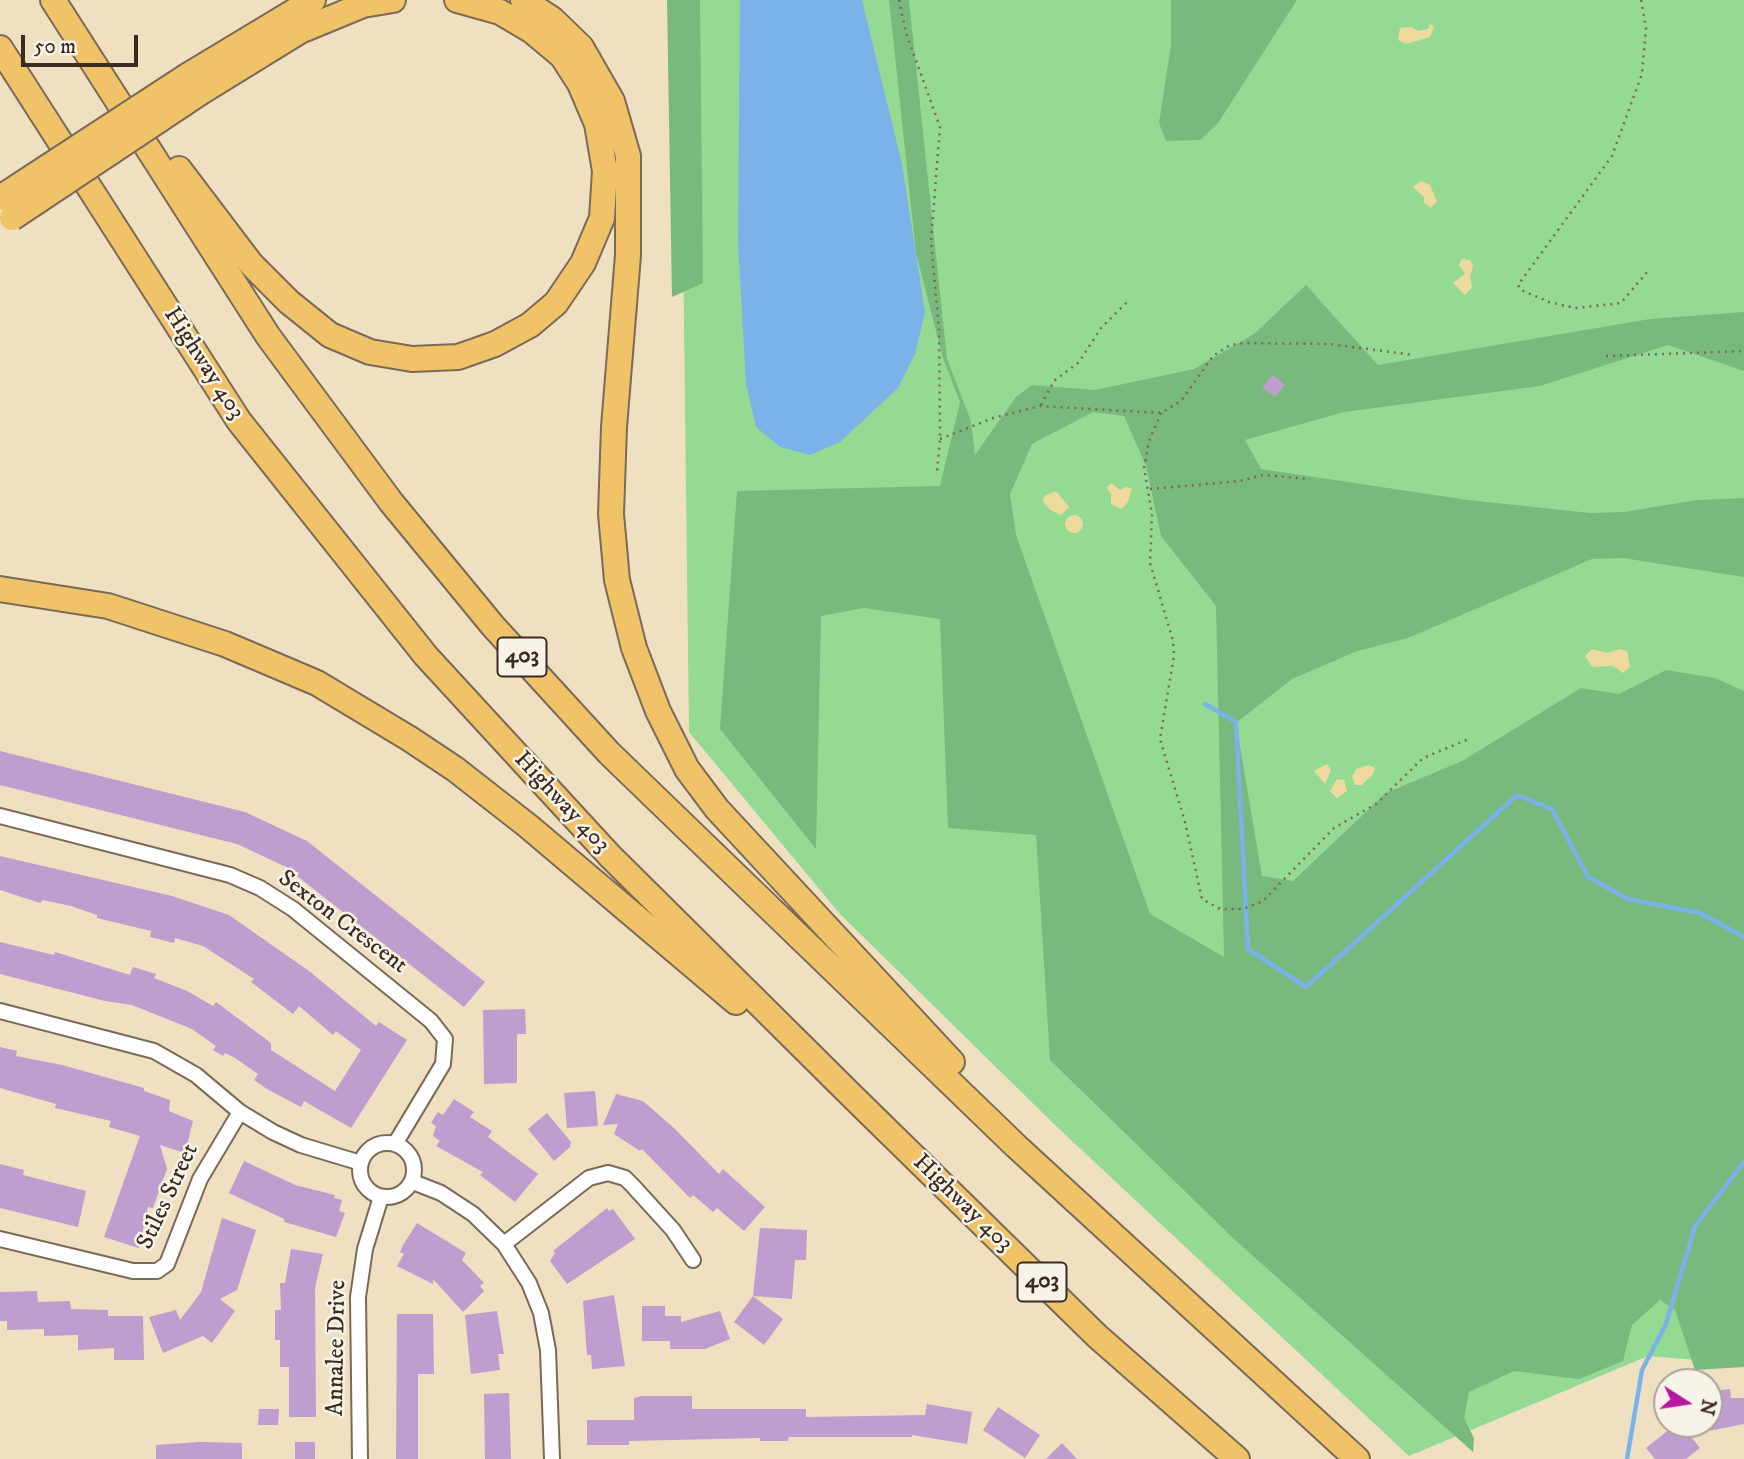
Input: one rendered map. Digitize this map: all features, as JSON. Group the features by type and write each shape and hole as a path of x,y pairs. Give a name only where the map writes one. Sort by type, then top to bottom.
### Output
{"highway":[{"path":"53,0 251,264 289,302 330,335 370,352 412,359 458,356 495,344 530,325 556,303 576,273 602,218 605,171 597,124 580,84 562,56 532,31 500,12 457,0"},
{"name":"403","path":"53,0 268,336 391,502 493,626 609,753 1016,1146 1357,1459"},
{"path":"4,214 313,0"},
{"path":"194,84 300,31 363,5 393,0"},
{"path":"523,0 552,19 581,47 612,102 628,156 628,255 614,427 611,514 617,580 634,649 658,711 687,769 717,809 1100,1222"},
{"name":"Highway 403","path":"0,48 239,421 426,656 610,856 853,1097 1097,1336 1237,1459"},
{"path":"0,589 108,606 225,645 317,683 410,738 528,826 853,1097"}],"street":[{"name":"Sexton Crescent","path":"0,816 230,875 260,888 293,909 431,1021 445,1040 443,1064 395,1144"},
{"path":"0,1011 154,1051 196,1075 240,1112 287,1140 361,1163"},
{"name":"Stiles Street","path":"0,1239 133,1271 157,1271 167,1264 200,1180 240,1112"},
{"path":"387,1143 395,1144 410,1154 415,1172 412,1181 396,1197 381,1197 366,1188 361,1180 361,1163 370,1148 387,1143"},
{"path":"504,1244 589,1178 608,1173 625,1178 633,1186 673,1230 693,1259"},
{"path":"412,1181 459,1202 504,1244 536,1297 550,1368 552,1459"},
{"name":"Annalee Drive","path":"360,1459 358,1297 365,1249 381,1197"}],"path":[{"path":"899,0 906,33 940,127 932,242 939,330 940,439 937,472"},
{"path":"1640,0 1646,28 1642,74 1612,156 1518,285 1521,290 1549,302 1576,308 1621,303 1647,272"},
{"path":"1040,406 1055,381 1079,362 1101,328 1130,299"},
{"path":"940,439 993,418 1040,406 1161,413 1181,401 1213,356 1230,345 1269,342 1329,344 1414,355"},
{"path":"1606,356 1744,351"},
{"path":"1161,413 1144,468 1152,514 1150,563 1173,641 1174,656 1160,739 1185,822 1199,890 1207,903 1220,909 1243,909 1263,901 1334,828 1376,804 1423,758 1469,739"},
{"path":"1149,489 1240,481 1263,475 1310,478"}],"green space":[{"path":"667,0 700,0 703,283 672,297"},
{"path":"680,0 1744,0 1744,1364 1648,1356 1409,1456 1056,1126 840,914 689,732"},
{"path":"889,0 909,0 947,359 971,421 975,455 1016,397 1032,385 1095,390 1194,369 1254,334 1306,285 1378,365 1650,319 1744,312 1744,371 1668,345 1540,386 1344,412 1245,440 1261,469 1468,500 1590,513 1624,512 1697,500 1744,498 1744,577 1623,558 1592,559 1408,638 1357,651 1292,679 1236,723 1262,876 1293,881 1386,793 1462,761 1581,688 1619,694 1666,670 1715,678 1744,691 1744,1367 1694,1368 1675,1310 1660,1300 1632,1325 1623,1361 1579,1379 1514,1371 1469,1392 1464,1418 1474,1438 1473,1452 1234,1239 1050,1060 1036,835 948,828 940,619 864,608 821,616 816,849 720,729 737,491 940,486 960,402 943,358 916,253","holes":["1093,412 1124,416 1146,466 1161,536 1216,606 1224,957 1150,914 1016,535 1010,494 1032,444"]},
{"path":"1171,0 1297,0 1218,123 1200,140 1166,141 1159,123 1171,45"}],"sand":[{"path":"1430,24 1434,27 1430,37 1406,44 1398,40 1400,28 1411,27 1418,31 1428,29"},
{"path":"1421,181 1430,185 1437,201 1431,208 1413,187"},
{"path":"1462,259 1470,260 1473,266 1470,277 1472,287 1465,295 1453,283 1465,274 1459,265"},
{"path":"1111,483 1120,490 1127,487 1132,489 1128,502 1121,509 1111,504 1111,494 1107,488"},
{"path":"1056,491 1069,507 1061,515 1050,510 1043,502 1044,496"},
{"path":"1070,515 1078,515 1083,524 1081,531 1070,533 1065,528 1065,520"},
{"path":"1592,649 1607,653 1620,649 1627,651 1630,667 1623,673 1613,666 1592,667 1585,656"},
{"path":"1327,764 1331,770 1325,784 1314,771"},
{"path":"1369,765 1375,768 1373,774 1362,785 1355,785 1352,777 1356,769"},
{"path":"1337,779 1344,780 1347,791 1337,798 1330,791"}],"water":[{"path":"740,0 862,0 902,164 925,312 915,354 898,388 840,442 810,455 780,447 756,427 746,384 738,243"}],"building":[{"path":"1273,375 1285,385 1275,397 1262,387"},
{"path":"0,751 245,812 307,841 485,982 464,1007 297,876 299,873 237,844 0,785"},
{"path":"0,856 172,896 229,915 309,971 376,1026 379,1022 407,1040 351,1128 304,1101 301,1107 267,1089 254,1080 258,1074 235,1058 225,1053 223,1056 213,1050 216,1046 192,1029 132,1005 105,1001 0,974 0,942 54,955 55,952 130,975 133,967 156,974 154,978 187,991 213,1006 216,1002 271,1043 271,1050 335,1091 361,1050 336,1031 333,1035 299,1006 293,1014 251,982 254,979 203,946 175,938 174,943 150,937 151,931 97,918 97,915 71,906 43,900 40,903 0,890"},
{"path":"525,1009 526,1034 517,1034 517,1083 484,1084 483,1010"},
{"path":"0,1047 17,1051 16,1056 62,1065 144,1088 144,1091 170,1100 169,1111 193,1121 185,1153 160,1145 167,1169 153,1208 148,1207 139,1248 104,1237 140,1136 109,1127 111,1121 55,1108 56,1104 0,1088"},
{"path":"595,1091 598,1126 567,1128 564,1093"},
{"path":"616,1094 643,1101 719,1174 723,1169 765,1207 744,1231 717,1208 713,1212 693,1195 690,1198 642,1149 640,1151 614,1134 618,1124 603,1125"},
{"path":"454,1099 474,1112 470,1117 492,1131 488,1137 538,1174 515,1202 480,1175 483,1172 436,1146 440,1141 433,1136 436,1126 431,1123 438,1112 443,1115"},
{"path":"547,1113 571,1142 570,1147 554,1161 528,1129"},
{"path":"244,1161 295,1185 335,1195 334,1198 342,1200 339,1211 345,1213 336,1237 284,1222 284,1219 229,1193"},
{"path":"0,1164 24,1170 23,1175 86,1191 78,1227 0,1208"},
{"path":"607,1208 609,1211 613,1209 635,1239 567,1284 550,1261 555,1253 553,1251"},
{"path":"222,1218 256,1230 237,1290 220,1299 235,1311 212,1343 203,1336 163,1353 149,1317 176,1310 180,1320 190,1307 201,1292"},
{"path":"417,1223 466,1253 462,1260 484,1283 480,1286 484,1291 463,1312 433,1279 433,1284 397,1266 404,1254 400,1252 403,1245"},
{"path":"760,1228 807,1230 806,1260 795,1260 792,1299 753,1296"},
{"path":"291,1249 323,1254 315,1287 316,1417 289,1417 289,1367 280,1367 280,1340 275,1340 275,1310 281,1310 280,1283 285,1283"},
{"path":"37,1291 38,1302 70,1301 71,1309 108,1310 108,1316 143,1316 144,1360 114,1360 114,1348 78,1350 78,1335 44,1336 44,1329 7,1330 7,1321 0,1321 0,1292"},
{"path":"614,1295 625,1366 592,1369 591,1355 587,1355 583,1301"},
{"path":"753,1296 783,1319 764,1345 734,1322"},
{"path":"642,1306 665,1306 665,1316 681,1316 681,1322 720,1311 730,1339 705,1349 670,1349 670,1341 642,1341"},
{"path":"497,1311 504,1354 498,1354 500,1370 471,1374 465,1315"},
{"path":"397,1314 433,1314 434,1374 418,1374 418,1459 396,1459"},
{"path":"1730,1389 1731,1398 1744,1398 1744,1424 1723,1428 1723,1390"},
{"path":"509,1393 511,1459 485,1459 484,1394"},
{"path":"692,1396 692,1409 806,1409 806,1417 925,1415 927,1404 972,1412 967,1444 912,1435 789,1437 788,1441 760,1441 760,1438 629,1441 629,1445 587,1445 587,1420 634,1420 634,1398"},
{"path":"998,1407 1040,1435 1025,1458 983,1430"},
{"path":"259,1409 279,1409 278,1425 258,1425"},
{"path":"1658,1438 1692,1438 1700,1448 1686,1459 1655,1459 1646,1448"},
{"path":"295,1442 315,1442 315,1459 295,1459"},
{"path":"242,1443 242,1459 156,1459 156,1445"},
{"path":"1062,1443 1077,1459 1046,1459"}],"waterway":[{"path":"1205,704 1236,722 1248,949 1306,987 1517,795 1552,809 1588,877 1628,899 1700,913 1744,937"},
{"path":"1627,1459 1642,1370 1666,1324 1695,1226 1744,1162"}]}
